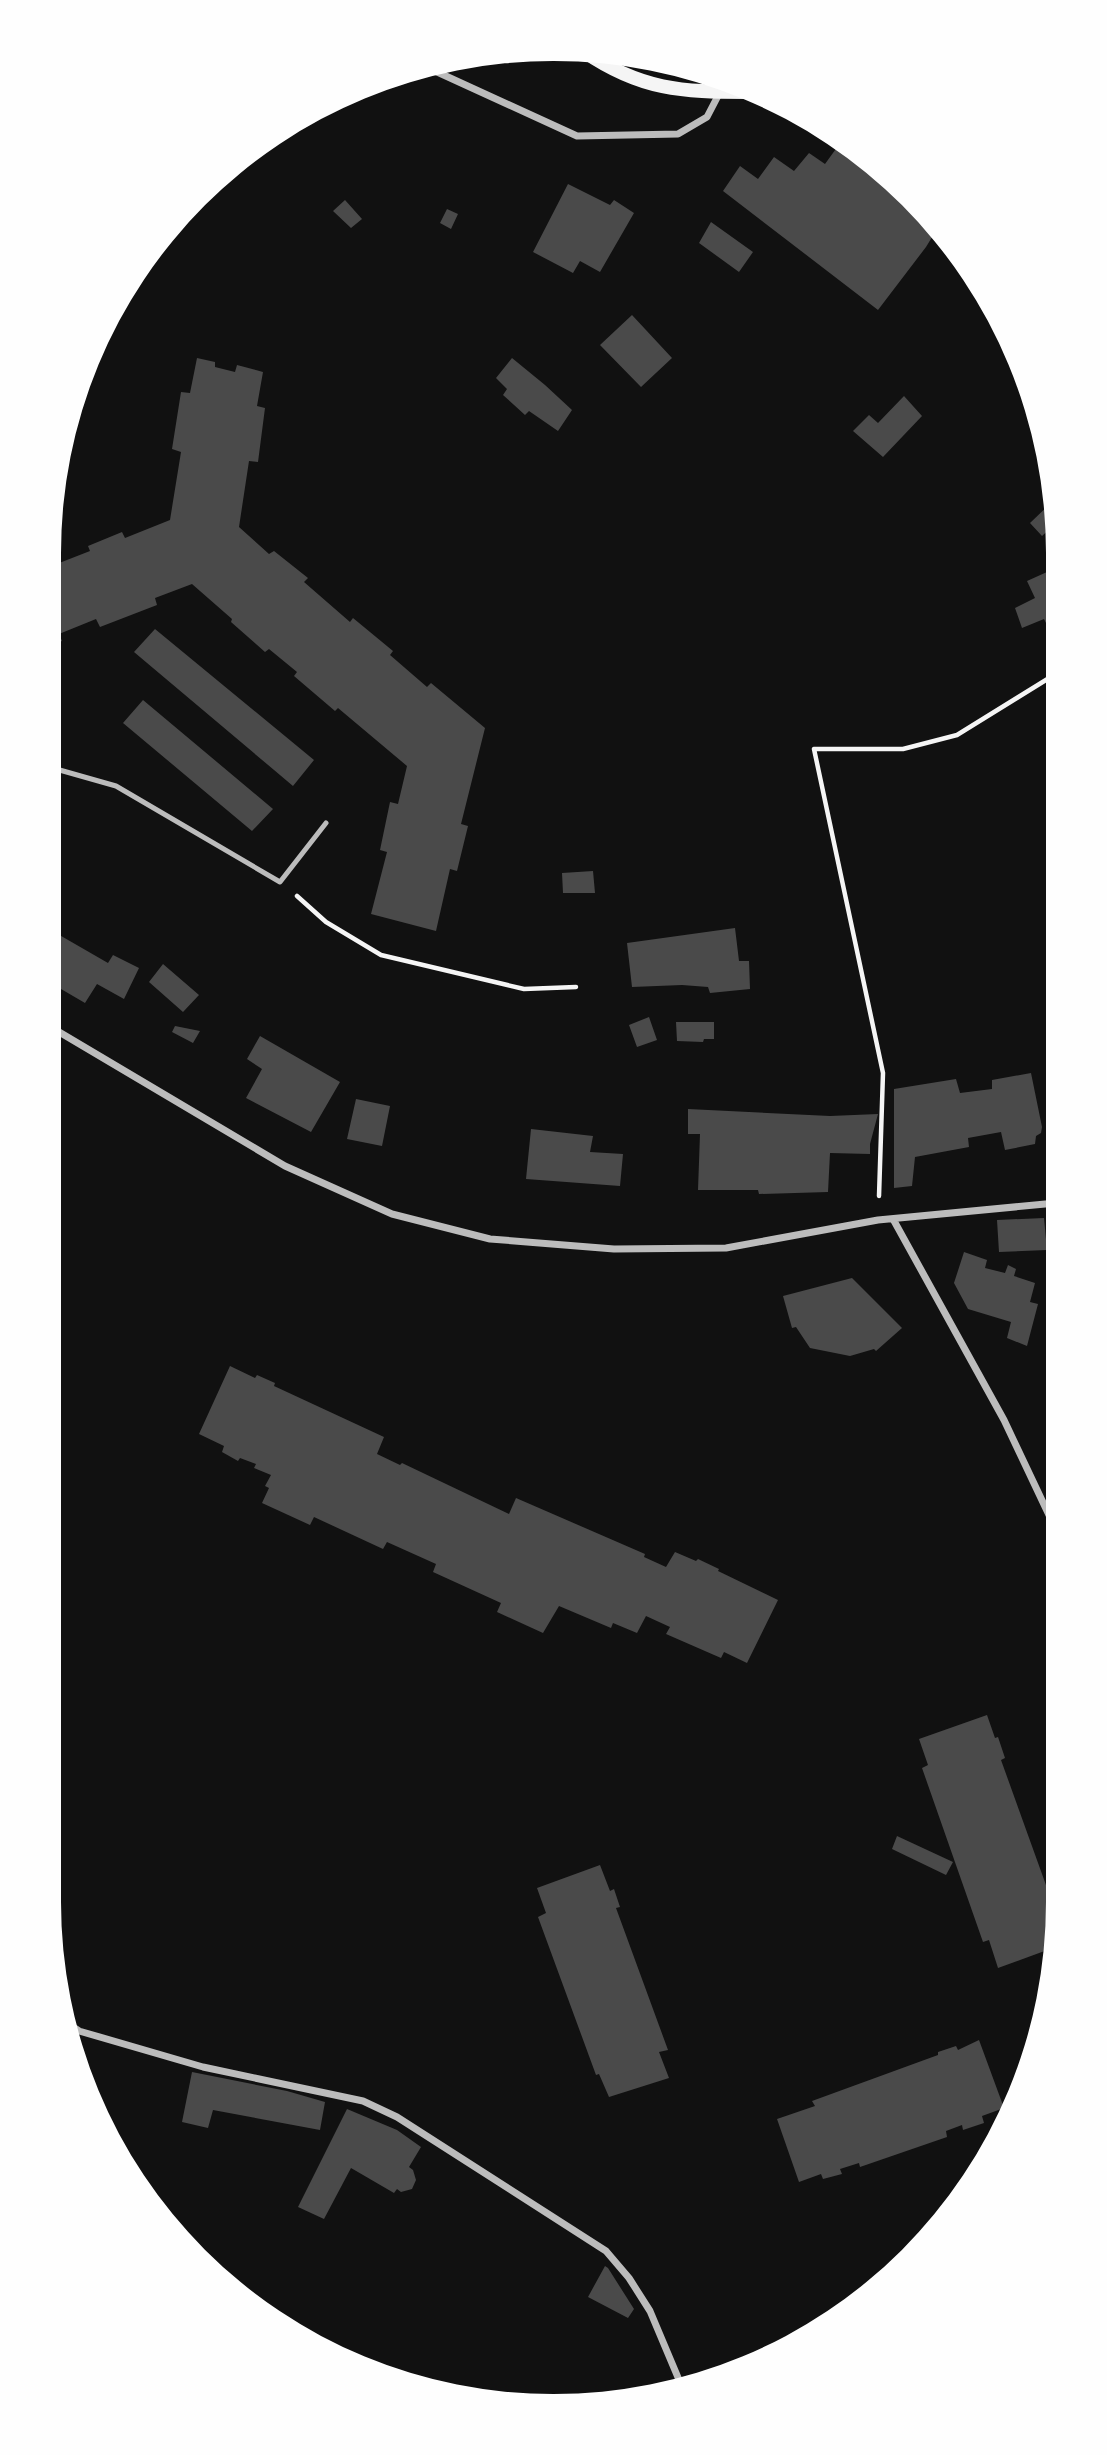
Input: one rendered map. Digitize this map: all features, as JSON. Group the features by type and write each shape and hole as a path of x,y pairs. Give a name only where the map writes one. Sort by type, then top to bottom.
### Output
{"main road":[{"path":"602,63 658,87 688,92 724,92"}],"street":[{"path":"442,74 577,136 678,134 707,117 720,92"},
{"path":"61,1033 285,1166 392,1214 490,1239 614,1249 726,1248 878,1220 1046,1204"},
{"path":"893,1219 1004,1420 1046,1509"},
{"path":"78,2031 203,2067 363,2101 397,2117 606,2251 629,2278 650,2311 678,2378"}],"lane":[{"path":"61,770 116,786 281,882 326,823"}],"path":[{"path":"878,1220 883,1073 814,749 903,749 957,735 1046,680"},
{"path":"281,882 326,922 381,955 524,989 576,987"}],"building":[{"path":"835,150 902,205 931,238 878,310 723,191 740,166 758,179 774,157 794,171 809,153 825,164"},
{"path":"568,184 610,205 614,200 634,213 600,272 580,261 573,273 533,252"},
{"path":"345,200 362,219 351,228 333,211"},
{"path":"447,209 458,214 451,229 440,223"},
{"path":"711,222 753,252 739,272 699,243"},
{"path":"632,315 672,358 641,387 600,345"},
{"path":"197,358 215,362 215,367 235,372 237,365 263,372 257,406 265,408 258,462 249,461 239,527 269,554 274,551 308,578 304,582 350,622 353,618 393,651 390,655 427,687 431,683 485,728 461,824 468,826 457,871 450,869 436,931 371,914 387,852 380,850 390,802 398,804 407,766 338,708 335,711 294,676 297,672 269,649 265,652 192,584 155,598 157,605 100,627 96,619 61,633 61,562 90,551 88,546 122,532 125,538 170,520 181,452 172,449 181,392 190,393"},
{"path":"512,358 572,410 558,431 529,411 525,415 503,395 507,389 496,378"},
{"path":"904,396 922,416 883,457 853,431 869,415 878,423"},
{"path":"1044,510 1045,533 1042,536 1030,523"},
{"path":"1046,572 1046,623 1044,619 1022,628 1015,608 1035,598 1027,581"},
{"path":"155,629 314,760 293,786 134,652"},
{"path":"143,700 273,809 252,831 123,723"},
{"path":"593,871 595,893 563,893 562,873"},
{"path":"735,928 739,961 749,961 750,989 710,993 708,987 682,985 632,987 627,943"},
{"path":"61,936 108,963 113,955 139,968 124,999 97,984 85,1003 61,989"},
{"path":"163,964 199,995 183,1012 149,982"},
{"path":"649,1017 657,1040 637,1047 629,1025"},
{"path":"676,1022 714,1022 714,1039 704,1039 703,1042 677,1041"},
{"path":"175,1026 200,1031 193,1043 172,1032"},
{"path":"260,1036 340,1082 311,1132 246,1098 262,1069 247,1059"},
{"path":"1031,1073 1042,1127 1041,1133 1036,1136 1035,1144 1005,1150 1001,1132 968,1138 969,1147 915,1157 912,1186 894,1188 894,1089 956,1079 960,1093 992,1089 992,1080"},
{"path":"356,1099 390,1106 382,1146 347,1139"},
{"path":"688,1109 830,1116 878,1114 870,1154 830,1153 828,1192 759,1194 758,1190 698,1190 700,1134 688,1134"},
{"path":"531,1129 593,1136 590,1152 623,1154 620,1186 526,1179"},
{"path":"1044,1218 1046,1250 999,1252 997,1220"},
{"path":"964,1252 987,1260 985,1268 1005,1273 1008,1265 1016,1269 1014,1276 1035,1283 1030,1302 1038,1304 1027,1346 1007,1338 1011,1322 968,1309 954,1283"},
{"path":"852,1278 902,1328 876,1351 874,1349 850,1356 810,1348 796,1327 792,1328 783,1296"},
{"path":"230,1366 255,1378 257,1375 275,1383 274,1386 384,1437 377,1454 400,1465 402,1463 509,1514 516,1498 645,1554 644,1557 666,1567 675,1552 696,1561 698,1559 778,1600 747,1663 724,1652 721,1658 666,1634 670,1627 646,1616 637,1633 613,1623 611,1628 559,1606 543,1633 497,1612 501,1603 433,1572 436,1564 387,1542 383,1549 314,1517 310,1525 262,1503 269,1488 265,1486 271,1475 254,1468 256,1464 240,1458 238,1461 222,1452 224,1446 199,1434"},
{"path":"987,1715 995,1738 998,1737 1005,1758 1001,1760 1046,1885 1043,1951 998,1968 989,1940 983,1942 922,1768 928,1765 919,1739"},
{"path":"897,1836 953,1862 946,1875 892,1849"},
{"path":"600,1865 610,1891 614,1889 620,1907 616,1908 668,2050 659,2052 669,2078 609,2097 599,2074 596,2075 538,1917 546,1913 537,1888"},
{"path":"979,2040 1002,2103 999,2110 982,2116 984,2123 963,2130 962,2125 946,2131 947,2137 860,2167 859,2163 840,2169 842,2174 823,2179 821,2174 799,2182 777,2119 815,2106 812,2101 938,2055 938,2052 956,2046 958,2050"},
{"path":"192,2072 287,2091 325,2102 320,2130 213,2110 208,2128 182,2122"},
{"path":"347,2109 397,2130 421,2147 409,2167 416,2180 412,2189 401,2192 397,2189 394,2193 351,2168 324,2219 298,2207"},
{"path":"605,2266 634,2309 628,2318 588,2297"}]}
